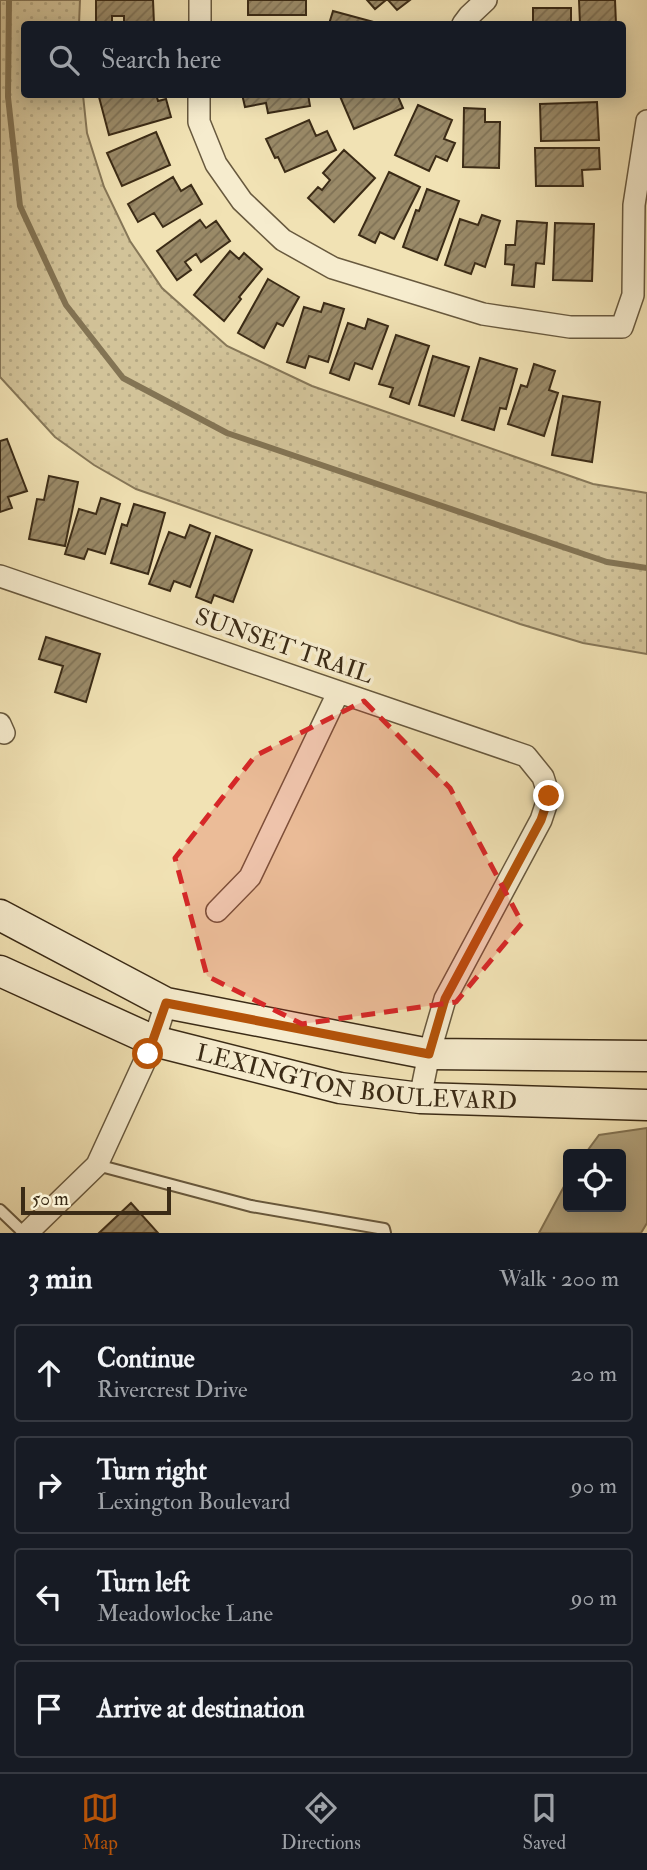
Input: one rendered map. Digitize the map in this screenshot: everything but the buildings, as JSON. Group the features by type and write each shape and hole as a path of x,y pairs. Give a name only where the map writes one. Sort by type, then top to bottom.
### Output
{"main road":[{"name":"LEXINGTON BOULEVARD","path":"0,915 166,1003 429,1054 647,1056"},
{"name":"LEXINGTON BOULEVARD","path":"0,971 154,1041 340,1088 420,1098 647,1105"}],"street":[{"path":"200,0 200,21"},
{"path":"465,21 486,0"},
{"path":"199,98 199,122 216,164 243,201 283,240 333,268 483,314 570,327 622,327 634,295 634,205 647,121"},
{"name":"SUNSET TRAIL","path":"0,576 526,756 544,778 549,796 541,820 445,999 429,1054"},
{"path":"216,911 250,877 338,693"},
{"path":"26,1233 97,1165 154,1041 166,1003"},
{"path":"420,1098 429,1054"}],"lane":[{"path":"97,1165 251,1206 384,1229 385,1233"},
{"path":"0,1210 26,1233"}],"highlighted area":[{"path":"364,701 450,788 522,923 456,1002 302,1024 207,976 175,858 255,756"}],"shaded area":[{"path":"0,0 80,0 79,21 21,21 21,98 83,98 87,133 104,187 130,241 162,288 227,346 312,386 593,484 647,493 647,654 583,643 520,624 136,489 94,465 55,437 0,377"},
{"path":"647,1128 647,1223 641,1233 539,1233 563,1188 563,1212 626,1212 626,1149 589,1149 599,1135"}],"waterway":[{"path":"9,0 8,97 20,206 66,305 123,378 227,433 607,562 647,568"}],"route":[{"path":"148,1054 166,1003 429,1054 445,999 541,820 549,796"}]}
